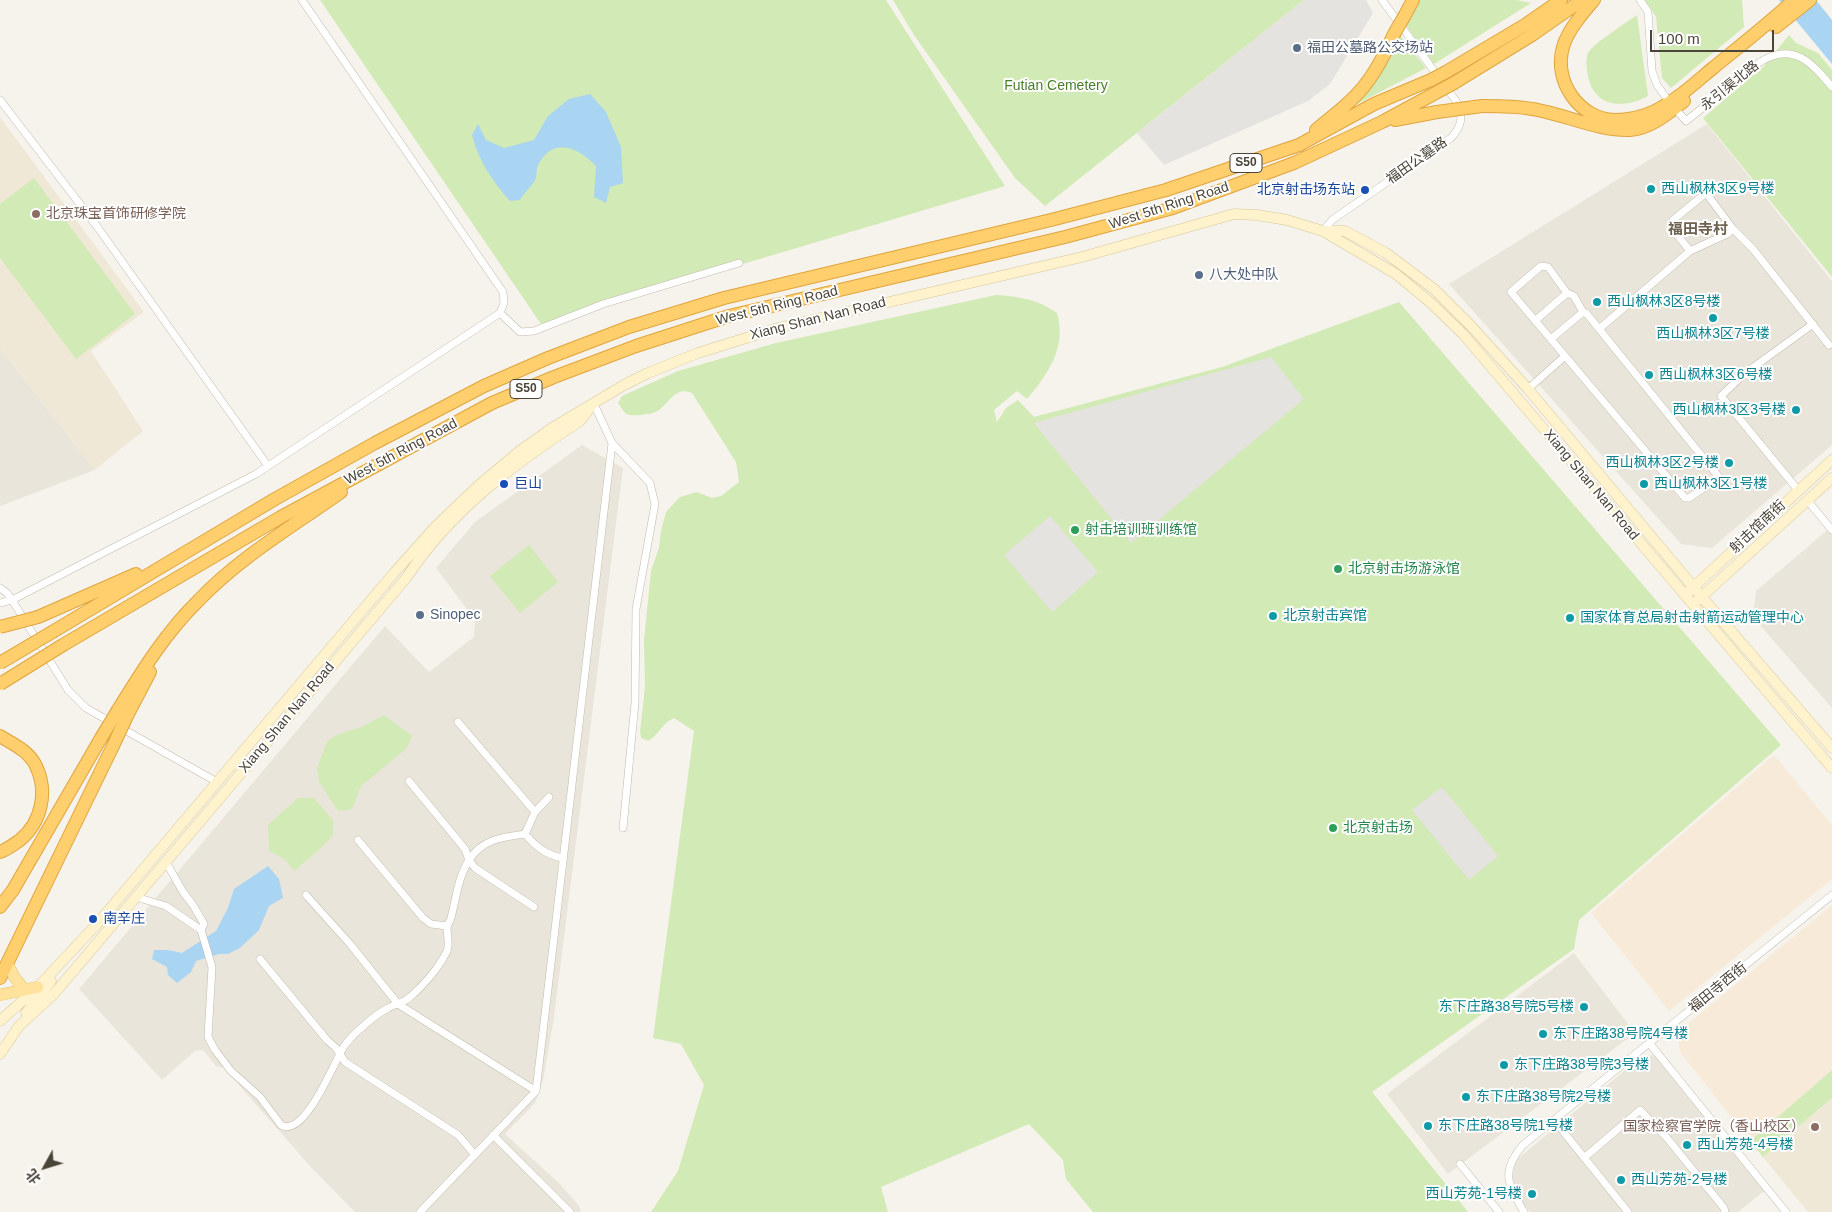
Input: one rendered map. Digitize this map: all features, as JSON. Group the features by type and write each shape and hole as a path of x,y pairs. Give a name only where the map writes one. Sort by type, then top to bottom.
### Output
{"highway":[{"path":"1299,144 1350,101 1362,88 1382,59 1413,0"},
{"name":"West 5th Ring Road","path":"0,663 275,499 484,386 557,355 629,328 724,298 1020,228 1166,190 1299,144 1374,104 1446,72 1525,25 1561,0"},
{"name":"West 5th Ring Road","path":"0,684 282,517 492,403 636,346 729,316 1065,237 1173,208 1294,163 1382,122 1454,83 1532,35 1582,0"},
{"path":"1594,0 1573,28 1563,47 1561,71 1565,86 1572,98 1584,109 1613,120 1632,118 1654,111 1677,97 1781,18 1810,0"},
{"path":"1382,122 1482,106 1532,108 1602,127 1632,130 1650,124 1670,112 1781,18 1794,0"},
{"path":"0,907 13,890 101,738 123,712 169,634 199,600 230,571 385,461"},
{"path":"0,627 38,617 184,552"},
{"path":"0,978 112,748 123,712"},
{"path":"0,736 23,750 36,764 43,786 41,809 28,833 7,850 0,852"}],"main road":[{"name":"Xiang Shan Nan Road","path":"0,1020 38,987 97,924 436,526 479,485 552,428 624,385 648,373 741,338 1082,257 1234,214 1257,215 1287,220 1323,231 1380,263 1431,303 1463,334 1832,768"},
{"name":"Xiang Shan Nan Road","path":"1323,231 1345,231 1386,253 1434,289 1528,389 1693,587 1832,748"},
{"name":"Xiang Shan Nan Road","path":"0,1054 19,1026 53,995 136,898 457,514 499,478 580,421 594,404"},
{"name":"射击馆南街","path":"1684,595 1832,460"},
{"name":"射击馆南街","path":"1692,604 1832,478"},
{"name":"Xiang Shan Nan Road","path":"0,1044 14,1023 26,1012 52,980 68,956"},
{"path":"7,963 15,978 25,990"},
{"path":"0,995 38,987"}],"street":[{"path":"0,603 12,600 248,478 500,313 504,303 503,292 302,0"},
{"path":"1640,0 1648,12 1652,71 1657,85 1665,96"},
{"name":"福田公墓路","path":"1323,231 1332,220 1451,138 1458,131 1462,119 1461,111 1456,101 1384,1"},
{"name":"永引渠北路","path":"1679,113 1686,121 1768,56 1778,54 1793,55 1806,59 1832,88"},
{"path":"0,100 96,225 268,466"},
{"path":"1690,251 1672,228 1673,220 1706,193 1733,229 1753,249 1828,345"},
{"path":"1599,329 1690,251 1727,234 1733,229"},
{"path":"500,313 520,332 534,331 603,304 739,263"},
{"path":"1541,266 1548,267 1567,293 1574,296 1583,312 1587,314 1599,329 1718,476 1714,481 1689,498 1685,498 1511,292 1541,266"},
{"path":"1536,320 1567,293"},
{"path":"1551,339 1583,312"},
{"path":"1798,490 1721,396 1744,374 1813,324"},
{"path":"1528,389 1565,356"},
{"path":"594,404 612,443 650,483 654,504 636,609 635,704 623,828"},
{"path":"420,1212 536,1091 612,443"},
{"path":"1807,500 1832,530"},
{"path":"0,588 12,600 68,690 86,708 216,782"},
{"path":"458,722 534,812"},
{"path":"409,781 465,850 475,868 534,908"},
{"path":"525,834 534,812 549,797"},
{"path":"525,834 537,848 553,856 563,858"},
{"path":"166,862 182,892 193,905 204,924 202,933 212,967 208,1037 231,1071 260,1097 281,1125 285,1127 292,1126 310,1111 343,1047 355,1033 388,1008 408,999 429,977 448,949 447,926 469,860 485,843 496,838 525,834"},
{"path":"358,840 423,918 431,924 447,926"},
{"path":"306,895 350,944 398,1004 536,1091"},
{"name":"福田寺西街","path":"1524,1212 1508,1183 1513,1157 1523,1145 1832,896"},
{"path":"136,898 166,906 202,933"},
{"path":"260,960 327,1040 336,1048 345,1062 458,1135 475,1155"},
{"path":"1650,1044 1786,1212"},
{"path":"1584,1158 1640,1110 1667,1138 1724,1208 1725,1212"},
{"path":"1554,1120 1628,1212"},
{"path":"494,1136 570,1212"},
{"path":"1460,1164 1499,1212"}],"shaded area":[{"name":"福田公墓路公交场站","path":"1304,0 1366,0 1373,13 1330,84 1308,101 1164,165 1137,133"},
{"name":"北京珠宝首饰研修学院","path":"0,117 144,312 91,351 143,431 95,470 0,348"},
{"path":"1707,124 1832,281 1832,445 1712,548 1681,544 1449,284"},
{"path":"0,348 95,470 0,506"},
{"path":"1271,357 1304,399 1131,543 1034,423"},
{"path":"582,445 623,468 554,1017 543,1081 535,1103 505,1134 560,1184 579,1206 581,1212 355,1212 309,1165 224,1068 216,1066 203,1050 195,1051 162,1080 79,989 385,626 429,672 474,637 475,620 436,568 475,522"},
{"path":"1050,516 1098,572 1052,612 1004,555"},
{"path":"1831,527 1832,708 1753,617 1756,591"},
{"path":"1774,755 1832,825 1832,879 1669,1011 1591,913"},
{"path":"1442,787 1498,856 1469,880 1412,810"},
{"path":"1832,905 1832,1070 1750,1141 1680,1052 1678,1032"},
{"path":"1574,953 1635,1033 1448,1174 1387,1094"},
{"path":"1654,1055 1764,1191 1738,1212 1530,1212 1511,1191 1515,1161 1641,1057"},
{"name":"国家检察官学院（香山校区）","path":"1832,1098 1832,1212 1808,1212 1763,1157"}],"green space":[{"path":"320,0 886,0 1005,186 541,324"},
{"name":"Futian Cemetery","path":"893,0 1304,0 1045,206 1015,178 914,35"},
{"path":"1418,0 1516,0 1531,3 1434,64 1405,24"},
{"path":"1645,0 1742,0 1744,27 1671,88 1662,78 1656,17"},
{"path":"1637,15 1648,96 1629,103 1611,103 1603,100 1591,87 1587,70 1587,56 1596,44"},
{"path":"1399,34 1426,68 1355,105 1370,85"},
{"path":"1789,35 1796,43 1818,53 1832,70 1832,277 1703,118 1764,66"},
{"path":"34,178 135,314 76,359 0,258 0,204"},
{"name":"北京射击场","path":"996,295 1012,296 1043,305 1057,313 1059,325 1059,337 1054,359 1042,380 1027,399 1017,391 994,410 997,422 1006,408 1018,400 1034,417 1222,367 1399,302 1781,745 1579,920 1574,949 1372,1092 1468,1212 1093,1212 1066,1179 1063,1160 1029,1124 881,1187 888,1212 651,1212 678,1171 704,1085 681,1044 653,1038 694,731 674,718 666,723 648,741 641,738 645,687 644,640 651,571 659,548 666,512 680,497 697,492 712,498 721,496 739,482 736,462 692,393 682,391 677,393 659,410 648,414 629,415 618,403 622,396 678,371 776,343"},
{"path":"529,545 558,582 520,613 490,576"},
{"path":"384,715 412,736 407,748 361,786 352,809 338,811 319,782 317,768 327,742 336,735 364,726"},
{"path":"298,798 314,798 333,820 333,835 294,871 284,859 269,851 268,825"},
{"path":"1832,1070 1832,1098 1763,1157 1750,1141"}],"water":[{"path":"1779,0 1816,0 1832,20 1832,64"},
{"path":"590,94 606,112 621,147 623,183 610,187 606,203 594,197 596,166 575,150 560,147 545,155 539,163 536,178 520,200 510,201 492,178 478,153 472,135 478,124 486,140 504,148 534,140 548,116 569,99"},
{"path":"268,866 279,879 283,898 269,906 259,930 240,948 228,954 219,954 196,961 191,972 177,983 168,975 167,967 152,959 154,950 182,953 216,931 228,908 234,889"}],"place":[{"name":"福田公墓路公交场站","path":"1297,48"},
{"name":"西山枫林3区9号楼","path":"1651,189"},
{"name":"北京射击场东站","path":"1365,190"},
{"name":"北京珠宝首饰研修学院","path":"36,214"},
{"name":"八大处中队","path":"1199,275"},
{"name":"西山枫林3区8号楼","path":"1597,302"},
{"name":"西山枫林3区7号楼","path":"1713,318"},
{"name":"西山枫林3区6号楼","path":"1649,375"},
{"name":"西山枫林3区3号楼","path":"1796,410"},
{"name":"西山枫林3区2号楼","path":"1729,463"},
{"name":"巨山","path":"504,484"},
{"name":"西山枫林3区1号楼","path":"1644,484"},
{"name":"射击培训班训练馆","path":"1075,530"},
{"name":"北京射击场游泳馆","path":"1338,569"},
{"name":"Sinopec","path":"420,615"},
{"name":"北京射击宾馆","path":"1273,616"},
{"name":"国家体育总局射击射箭运动管理中心","path":"1570,618"},
{"name":"北京射击场","path":"1333,828"},
{"name":"南辛庄","path":"93,919"},
{"name":"东下庄路38号院5号楼","path":"1584,1007"},
{"name":"东下庄路38号院4号楼","path":"1543,1034"},
{"name":"东下庄路38号院3号楼","path":"1504,1065"},
{"name":"东下庄路38号院2号楼","path":"1466,1097"},
{"name":"东下庄路38号院1号楼","path":"1428,1126"},
{"name":"国家检察官学院（香山校区）","path":"1815,1127"},
{"name":"西山芳苑-4号楼","path":"1687,1145"},
{"name":"西山芳苑-2号楼","path":"1621,1180"},
{"name":"西山芳苑-1号楼","path":"1532,1194"}],"district":[{"name":"福田寺村","path":"1698,230"}]}
